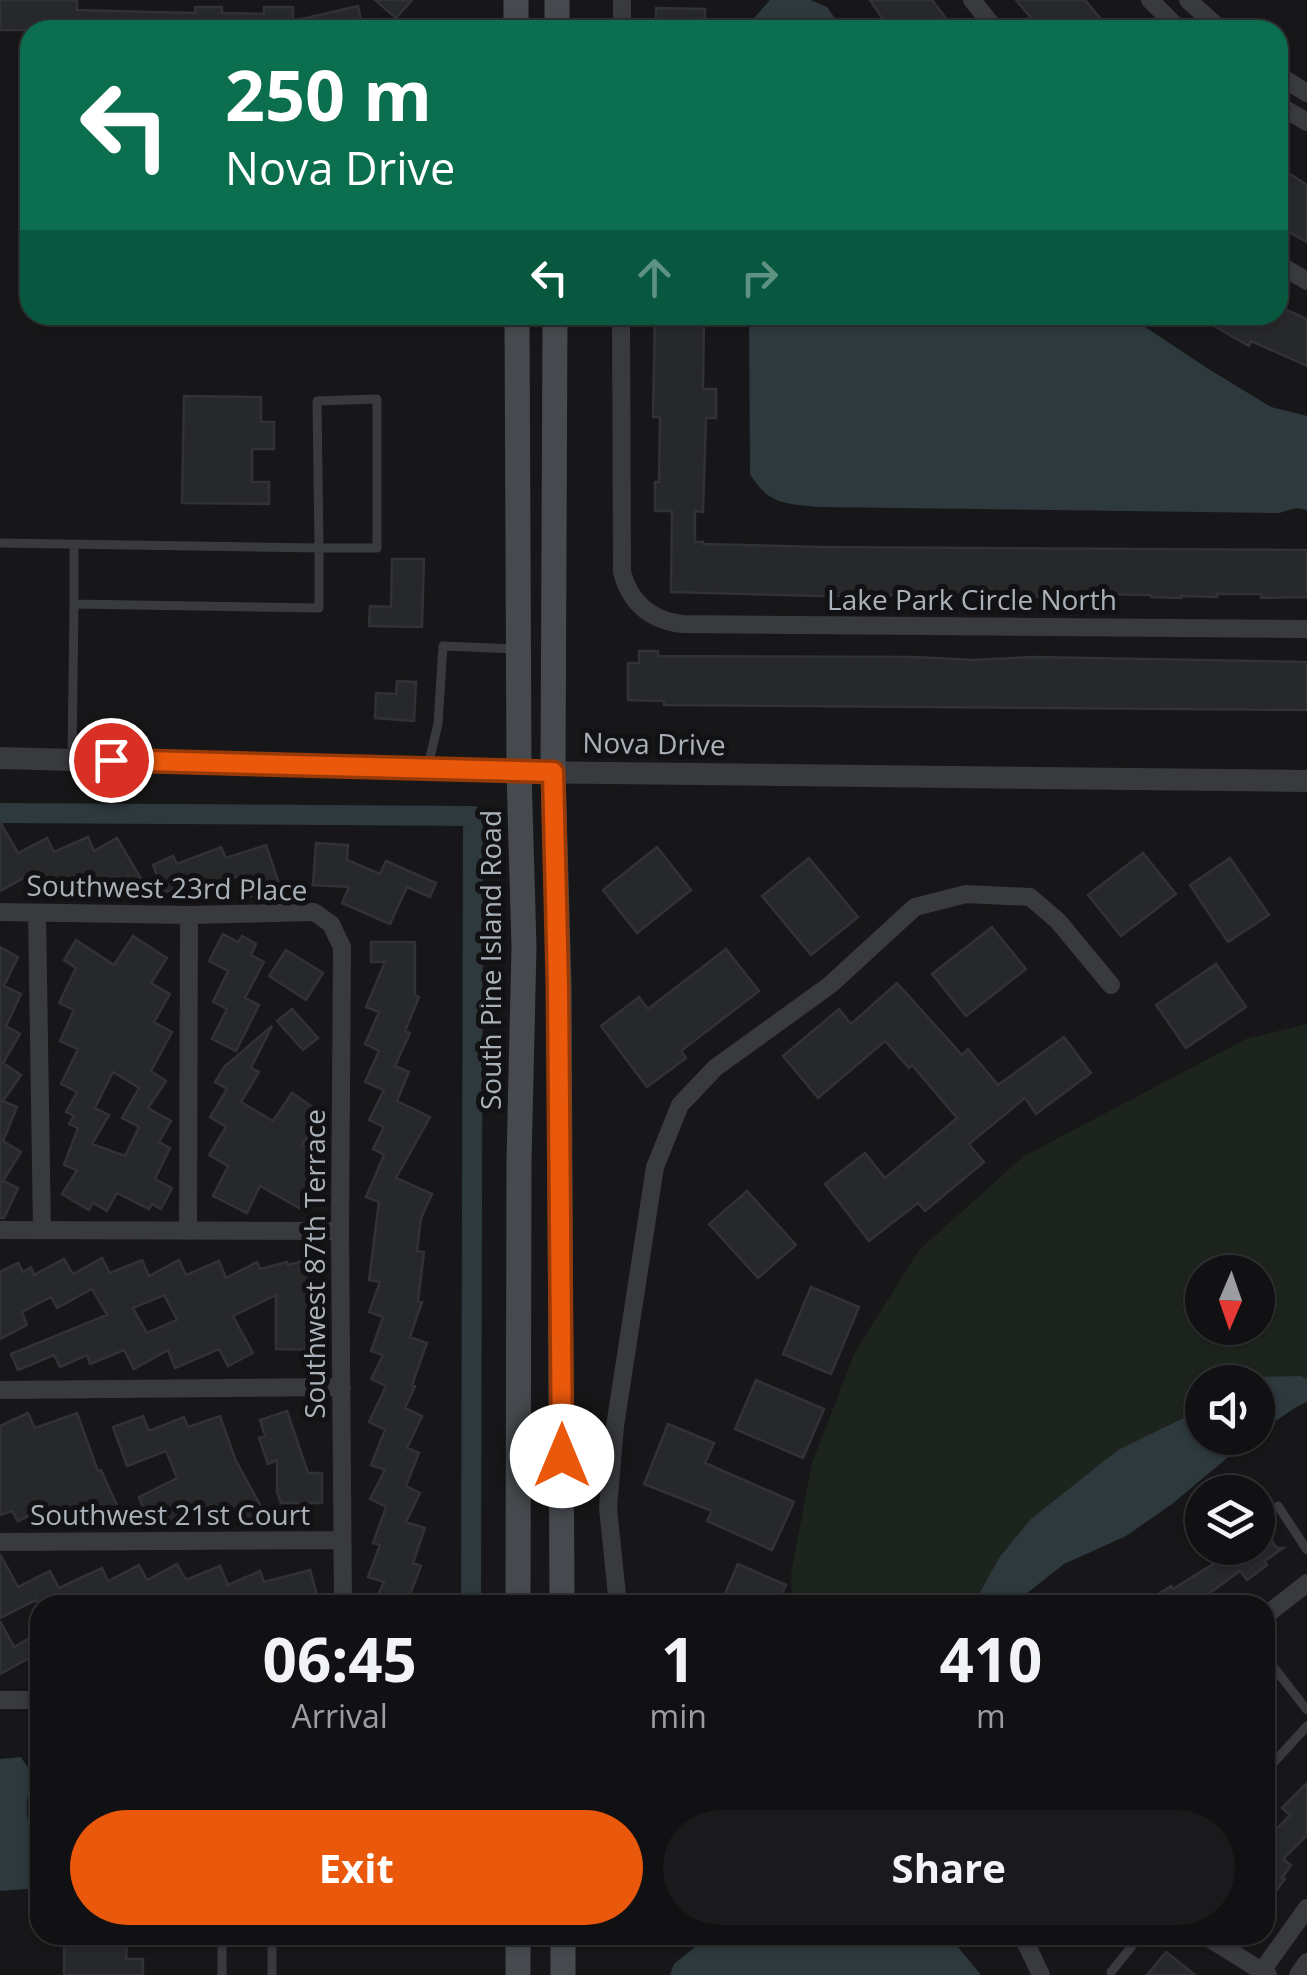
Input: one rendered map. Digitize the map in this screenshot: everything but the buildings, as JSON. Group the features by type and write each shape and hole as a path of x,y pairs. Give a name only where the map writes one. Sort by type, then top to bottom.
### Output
{"main road":[{"name":"South Pine Island Road","path":"517,325 519,772 524,947 519,1162 518,1595"},
{"path":"556,325 553,772 559,1006 562,1595"},
{"path":"518,1945 518,1975"},
{"path":"563,1945 563,1975"}],"street":[{"path":"972,0 988,20"},
{"path":"1150,0 1170,20"},
{"path":"1188,0 1210,20"},
{"name":"Lake Park Circle North","path":"621,325 620,561 631,597 654,617 682,624 1307,629"},
{"name":"Nova Drive","path":"0,758 519,772 1307,781"},
{"path":"617,1595 608,1508 616,1426 655,1167 680,1105 715,1068 830,985 915,907 966,894 1030,897 1058,921 1111,985"},
{"name":"Southwest 23rd Place","path":"0,912 314,912 331,924"},
{"path":"37,912 42,1230"},
{"path":"188,1231 189,915"},
{"name":"Southwest 87th Terrace","path":"331,924 342,947 344,1595"},
{"path":"0,1230 340,1231"},
{"path":"0,1390 342,1387"},
{"name":"Southwest 21st Court","path":"0,1542 341,1540"},
{"path":"1275,1608 1307,1583"},
{"path":"0,1700 30,1700"},
{"path":"1219,1945 1263,1974 1307,1908"},
{"path":"1027,1945 1041,1975"},
{"path":"1298,1975 1307,1962"}],"lane":[{"path":"0,543 319,548 377,548 377,399 318,401 319,548 318,608 74,604"},
{"path":"72,760 74,544"},
{"path":"428,769 438,724 442,646 518,649"},
{"path":"1278,1506 1307,1550"},
{"path":"1275,1669 1307,1710"},
{"path":"1275,1761 1307,1726"},
{"path":"222,1945 222,1975"},
{"path":"272,1945 272,1975"},
{"path":"1111,1972 1133,1945"}],"shaded area":[{"path":"770,0 810,0 827,7 836,20 755,20"},
{"path":"749,325 1142,325 1271,407 1307,416 1307,510 1296,508 1279,513 818,507 778,501 764,492 750,474"},
{"path":"1307,1024 1307,1402 1275,1421 1275,1365 1185,1365 1185,1455 1231,1455 1207,1475 1185,1475 1185,1493 1172,1504 1126,1536 1064,1564 1025,1595 792,1595 791,1574 812,1463 855,1352 919,1250 1024,1156 1246,1039"},
{"path":"1275,1377 1307,1379 1307,1402 1275,1421"},
{"path":"1185,1417 1185,1455 1231,1455 1207,1475 1185,1475 1185,1493 1172,1504 1126,1536 1064,1564 1025,1595 979,1595 999,1558 1031,1519 1118,1450"},
{"path":"21,1757 30,1771 30,1889 0,1891 0,1759"},
{"path":"698,1945 956,1945 981,1975 670,1975 674,1964"}],"waterway":[{"path":"0,813 473,816 471,1595"}],"route":[{"path":"111,760 553,772 562,1456"}]}
